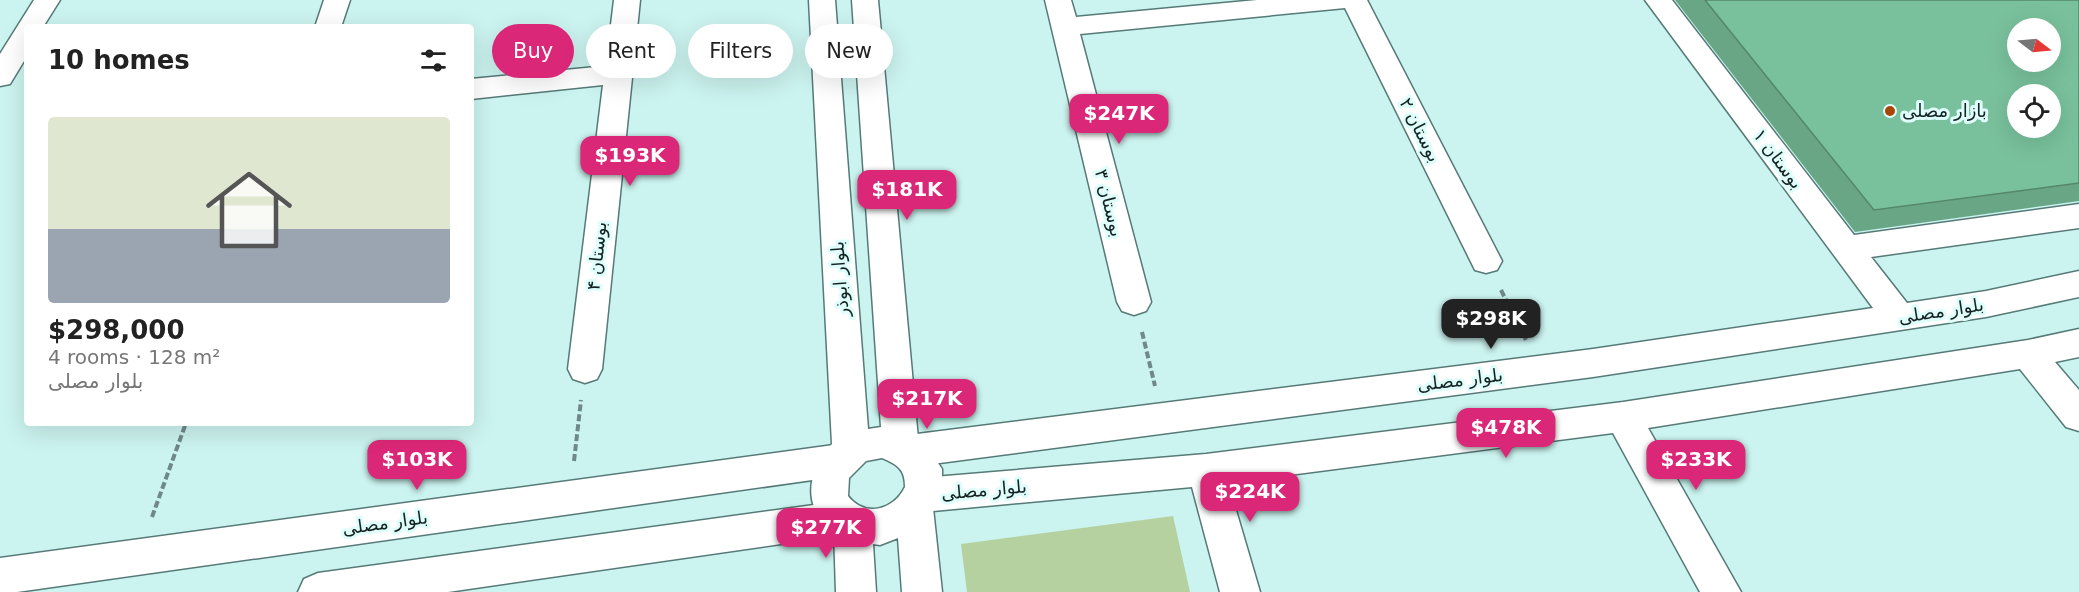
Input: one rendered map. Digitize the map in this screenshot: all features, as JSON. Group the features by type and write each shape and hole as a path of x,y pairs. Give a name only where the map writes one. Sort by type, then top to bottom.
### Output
{"street":[{"path":"32,24 47,0"},
{"path":"329,24 337,0"},
{"name":"بوستان ۴","path":"624,24 627,0"},
{"name":"بلوار ابوذر","path":"822,0 846,455"},
{"path":"865,0 904,448"},
{"path":"1061,13 1345,0"},
{"name":"بوستان ۲","path":"1354,0 1486,261"},
{"name":"بوستان ۱","path":"1658,0 1899,317"},
{"name":"بوستان ۳","path":"1061,13 1134,302"},
{"path":"0,77 24,38"},
{"path":"474,89 586,77"},
{"name":"بوستان ۴","path":"585,369 618,78"},
{"path":"1845,248 2079,216"},
{"name":"بلوار مصلی","path":"904,448 1541,370 1986,304 2079,284"},
{"name":"بلوار مصلی","path":"919,502 1206,470 1623,417 2028,354 2079,343"},
{"path":"2028,354 2079,416"},
{"path":"1623,417 1721,592"},
{"path":"919,502 893,524 866,527 848,521 834,508 829,484 846,455 866,444 884,442 904,448 918,459 925,483 919,502 922,592"},
{"name":"بلوار مصلی","path":"0,576 570,498 846,455"},
{"path":"1206,470 1240,592"},
{"path":"334,591 848,521"},
{"path":"848,521 856,592"}],"path":[{"path":"1486,261 1541,370"},
{"path":"1134,302 1163,418"},
{"path":"570,498 585,369"},
{"path":"138,558 185,426"}],"green space":[{"path":"1173,516 1190,592 967,592 961,544"}],"building":[{"name":"بازار مصلی","path":"1705,0 2079,0 2079,183 1874,210"}],"place":[{"name":"بازار مصلی","path":"1890,111"}]}
